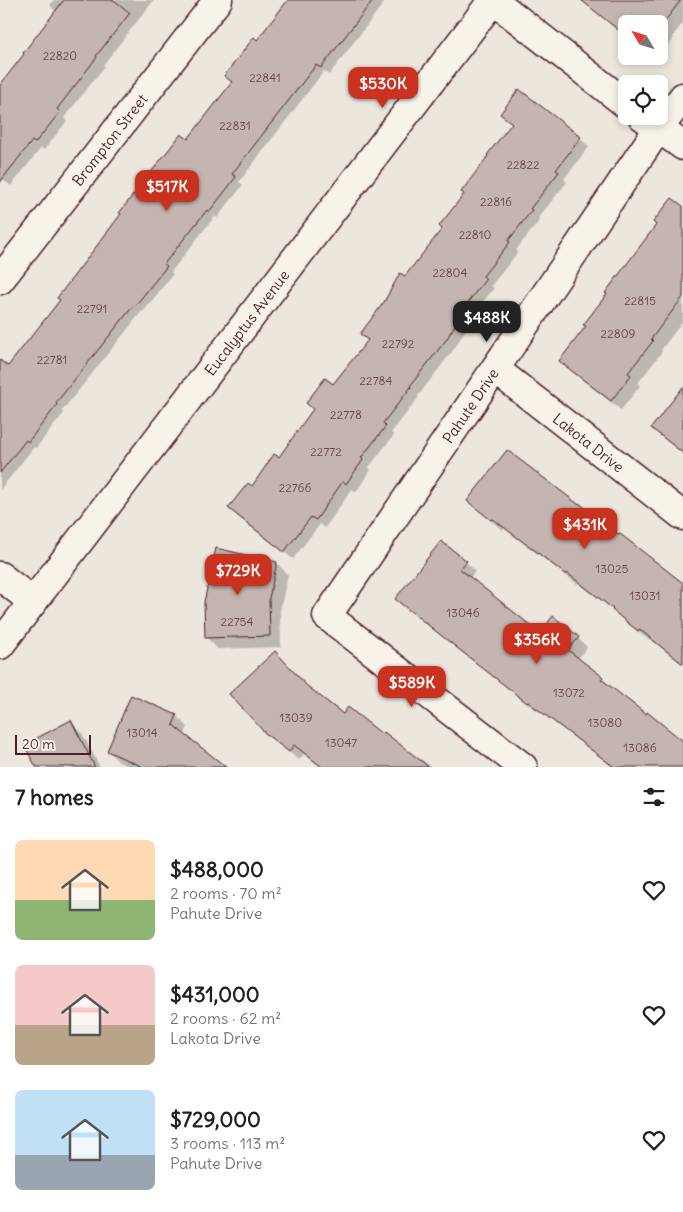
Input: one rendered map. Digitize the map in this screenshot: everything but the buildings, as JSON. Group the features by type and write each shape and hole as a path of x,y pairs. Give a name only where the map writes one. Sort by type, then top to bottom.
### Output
{"street":[{"name":"Brompton Street","path":"0,280 218,0"},
{"path":"493,0 618,98"},
{"name":"Eucalyptus Avenue","path":"0,645 493,0"},
{"name":"Pahute Drive","path":"668,108 683,97"},
{"name":"Pahute Drive","path":"522,767 327,616 495,369 648,125"},
{"path":"654,125 683,146"},
{"name":"Lakota Drive","path":"495,369 683,516"},
{"path":"0,576 33,602"}]}
